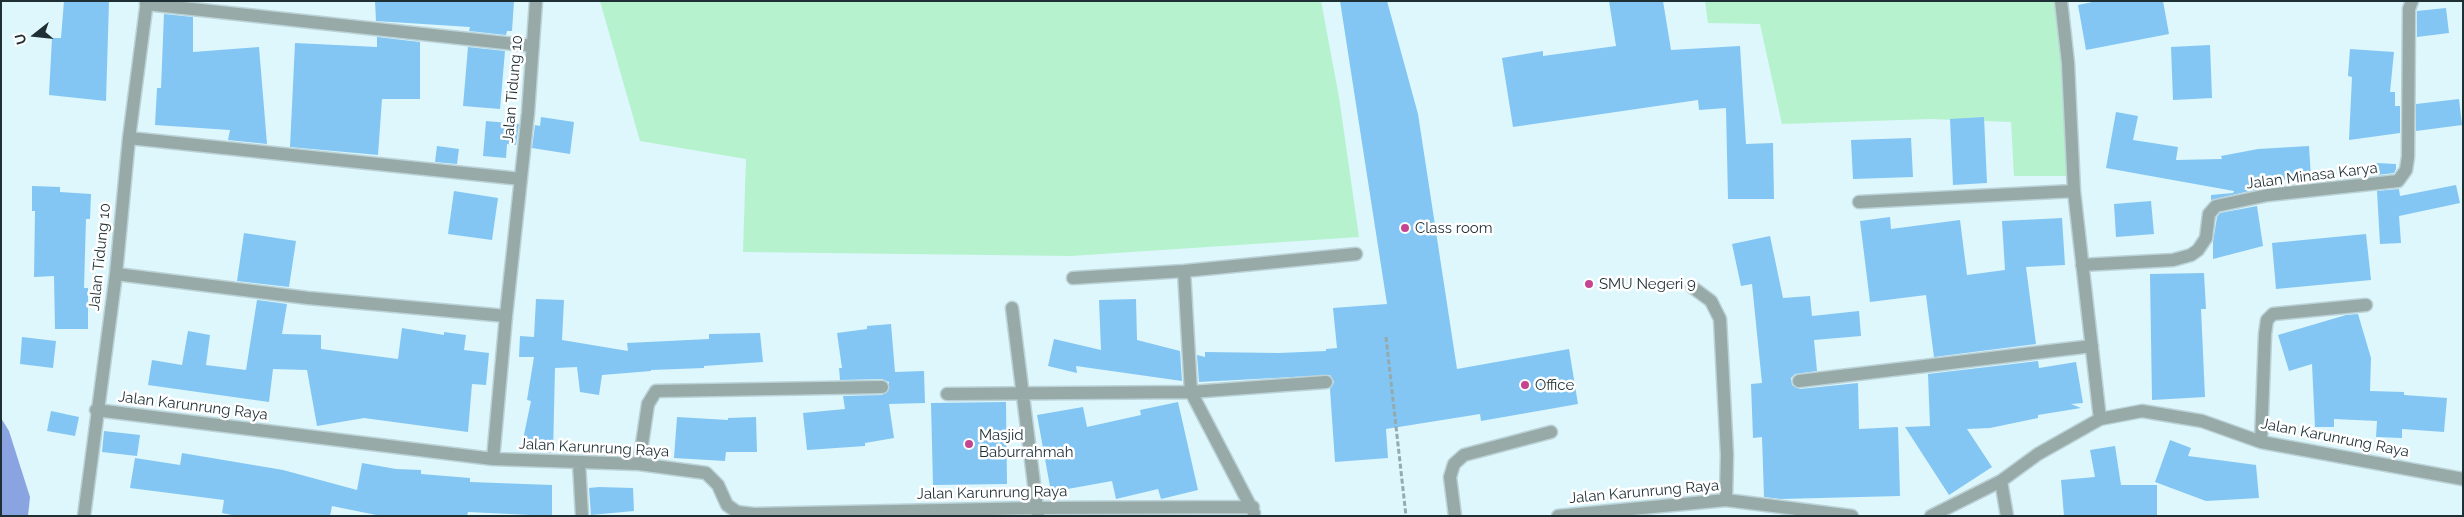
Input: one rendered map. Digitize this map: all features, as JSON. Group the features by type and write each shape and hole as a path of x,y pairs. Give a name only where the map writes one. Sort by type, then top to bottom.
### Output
{"street":[{"name":"Jalan Tidung 10","path":"493,458 521,179 536,1"},
{"path":"2061,1 2068,62 2074,191 2100,419"},
{"name":"Jalan Minasa Karya","path":"2082,265 2173,260 2191,255 2206,238 2209,214 2216,206 2268,195 2398,181 2406,170 2408,157 2409,9 2412,1"},
{"name":"Jalan Tidung 10","path":"84,516 96,410 116,274 129,138 147,3"},
{"path":"147,3 533,46"},
{"path":"129,138 521,179"},
{"path":"1860,202 2074,191"},
{"path":"1073,278 1184,271 1356,254"},
{"path":"1184,271 1191,392 1254,512"},
{"path":"116,274 308,298 506,316"},
{"path":"1692,287 1711,301 1720,319 1727,454 1726,500"},
{"path":"2261,442 2267,320 2273,314 2366,305"},
{"path":"1012,308 1038,512"},
{"path":"1799,381 2092,346"},
{"path":"947,394 1191,392 1326,382"},
{"path":"639,464 648,404 656,391 882,386"},
{"name":"Jalan Karunrung Raya","path":"96,410 493,458 639,464 706,473 718,486 727,505 737,512 754,514 1254,512"},
{"name":"Jalan Karunrung Raya","path":"1931,516 2001,481 2038,454 2100,419 2142,411 2202,421 2261,442 2463,479"},
{"path":"1455,516 1450,476 1454,464 1464,455 1551,432"},
{"path":"579,463 582,516"},
{"path":"2001,481 2007,516"},
{"name":"Jalan Karunrung Raya","path":"1558,516 1637,512 1726,500 1852,516"}],"path":[{"path":"1386,337 1406,516"}],"green space":[{"path":"600,1 1321,1 1339,97 1359,237 1071,256 743,252 746,159 640,141"},
{"path":"1705,1 2058,1 2072,176 2014,176 2011,122 1930,119 1782,124 1760,24 1708,23"}],"water":[{"path":"1,418 9,431 30,497 28,516 1,516"}],"building":[{"path":"64,1 109,1 106,101 49,95 52,38 61,38"},
{"path":"375,1 514,1 512,31 507,31 506,35 469,31 470,27 376,21"},
{"path":"1340,1 1387,1 1418,114 1457,369 1569,349 1578,404 1481,421 1480,414 1386,429 1388,458 1335,462 1330,389 1334,382 1330,375 1199,382 1197,355 1205,357 1205,352 1279,353 1326,351 1326,349 1337,348 1333,308 1387,304"},
{"path":"1609,1 1663,1 1671,50 1740,46 1746,144 1773,143 1774,199 1728,199 1726,108 1699,110 1698,100 1513,127 1502,58 1543,51 1543,56 1616,46"},
{"path":"2097,1 2163,1 2169,34 2086,50 2078,5"},
{"path":"2446,8 2449,33 2417,37 2417,11"},
{"path":"164,14 193,17 193,52 259,47 267,144 228,140 230,130 155,125 157,88 161,88"},
{"path":"377,37 420,42 420,99 382,99 378,155 290,147 295,43 377,47"},
{"path":"2210,45 2212,98 2173,100 2171,47"},
{"path":"468,47 505,51 500,109 463,106"},
{"path":"2350,49 2394,52 2390,92 2395,92 2395,106 2400,106 2400,133 2349,140 2352,77 2348,76"},
{"path":"2459,99 2462,125 2416,131 2416,104"},
{"path":"2116,112 2138,116 2133,140 2178,147 2176,160 2222,159 2221,156 2258,149 2309,146 2311,178 2264,181 2265,186 2254,187 2254,190 2211,200 2211,195 2233,193 2234,191 2106,168"},
{"path":"541,117 574,122 570,154 532,148 535,125 540,126"},
{"path":"1984,117 1987,183 1953,185 1950,119"},
{"path":"486,121 519,124 516,145 507,144 506,158 483,156"},
{"path":"1911,138 1913,177 1853,179 1851,140"},
{"path":"437,146 459,149 457,164 435,162"},
{"path":"2376,163 2396,164 2396,169 2394,173 2377,175"},
{"path":"2456,185 2460,203 2399,216 2401,243 2380,244 2377,191 2399,189 2400,196"},
{"path":"32,186 60,187 60,192 91,194 90,219 86,219 84,288 88,288 88,329 55,329 54,276 34,277 35,211 32,211"},
{"path":"454,191 498,198 492,240 448,234"},
{"path":"2151,201 2154,234 2116,237 2114,204"},
{"path":"2257,206 2263,246 2213,259 2213,242 2217,217 2220,213"},
{"path":"1890,217 1891,229 1960,220 1967,275 2005,270 2002,221 2062,218 2065,265 2026,267 2036,344 1934,357 1926,295 1870,302 1860,221"},
{"path":"244,233 296,241 289,287 237,281"},
{"path":"2366,234 2371,280 2276,289 2272,243"},
{"path":"1770,236 1783,298 1810,296 1812,316 1859,311 1861,336 1814,340 1817,371 1795,374 1791,378 1792,385 1800,389 1858,383 1859,429 1898,427 1900,496 1781,499 1764,497 1762,437 1753,438 1751,384 1762,383 1752,284 1741,286 1732,244"},
{"path":"2204,273 2206,309 2201,309 2205,397 2152,400 2150,274"},
{"path":"536,299 564,300 562,340 628,351 627,343 709,339 709,334 760,333 763,362 602,375 599,395 580,392 577,367 555,368 553,453 521,449 531,401 527,400 534,357 519,357 520,336 534,337"},
{"path":"1136,299 1137,340 1180,351 1182,381 1076,366 1077,373 1048,366 1054,339 1101,350 1099,300"},
{"path":"257,300 287,304 282,334 321,335 321,349 398,359 402,328 444,335 444,332 466,335 464,350 489,353 486,385 472,384 468,432 364,418 317,426 307,370 273,369 269,402 148,385 152,360 182,365 188,331 210,335 206,365 246,370"},
{"path":"2358,314 2371,358 2370,391 2404,392 2404,395 2447,398 2444,432 2402,429 2402,438 2376,437 2377,421 2334,419 2334,427 2315,427 2312,364 2289,371 2278,335 2346,315"},
{"path":"891,324 895,372 924,371 925,403 889,404 894,438 865,443 865,446 807,450 803,413 845,409 843,396 882,395 889,390 889,382 882,379 840,380 839,368 842,368 837,333 867,329 867,326"},
{"path":"22,337 56,341 53,368 20,364"},
{"path":"2038,361 2039,368 2076,362 2083,403 2071,404 2081,408 2038,415 2038,418 1990,428 1967,429 1992,467 1949,495 1905,427 1930,426 1928,374"},
{"name":"Masjid Baburrahmah","path":"1006,402 1007,484 933,485 931,403"},
{"path":"1178,402 1198,490 1161,499 1158,489 1116,499 1112,481 1051,492 1037,415 1083,407 1087,427 1141,415 1140,410"},
{"path":"51,411 79,417 75,436 47,431"},
{"path":"677,417 728,420 728,418 756,417 757,452 726,452 725,461 674,458"},
{"path":"104,431 140,435 137,456 102,452"},
{"path":"2170,440 2191,448 2188,456 2256,465 2259,498 2206,501 2155,482"},
{"path":"2115,446 2121,485 2157,485 2157,516 2064,516 2061,480 2095,477 2090,450"},
{"path":"182,453 283,470 357,490 362,463 396,469 421,470 421,474 470,478 470,482 552,485 552,516 468,512 467,516 381,516 332,506 330,516 237,516 222,513 224,500 130,488 135,458 180,465"},
{"path":"589,488 633,488 634,511 591,515"}],"place":[{"name":"Class room","path":"1405,228"},
{"name":"SMU Negeri 9","path":"1589,284"},
{"name":"Office","path":"1525,385"},
{"name":"Masjid Baburrahmah","path":"969,444"}]}
